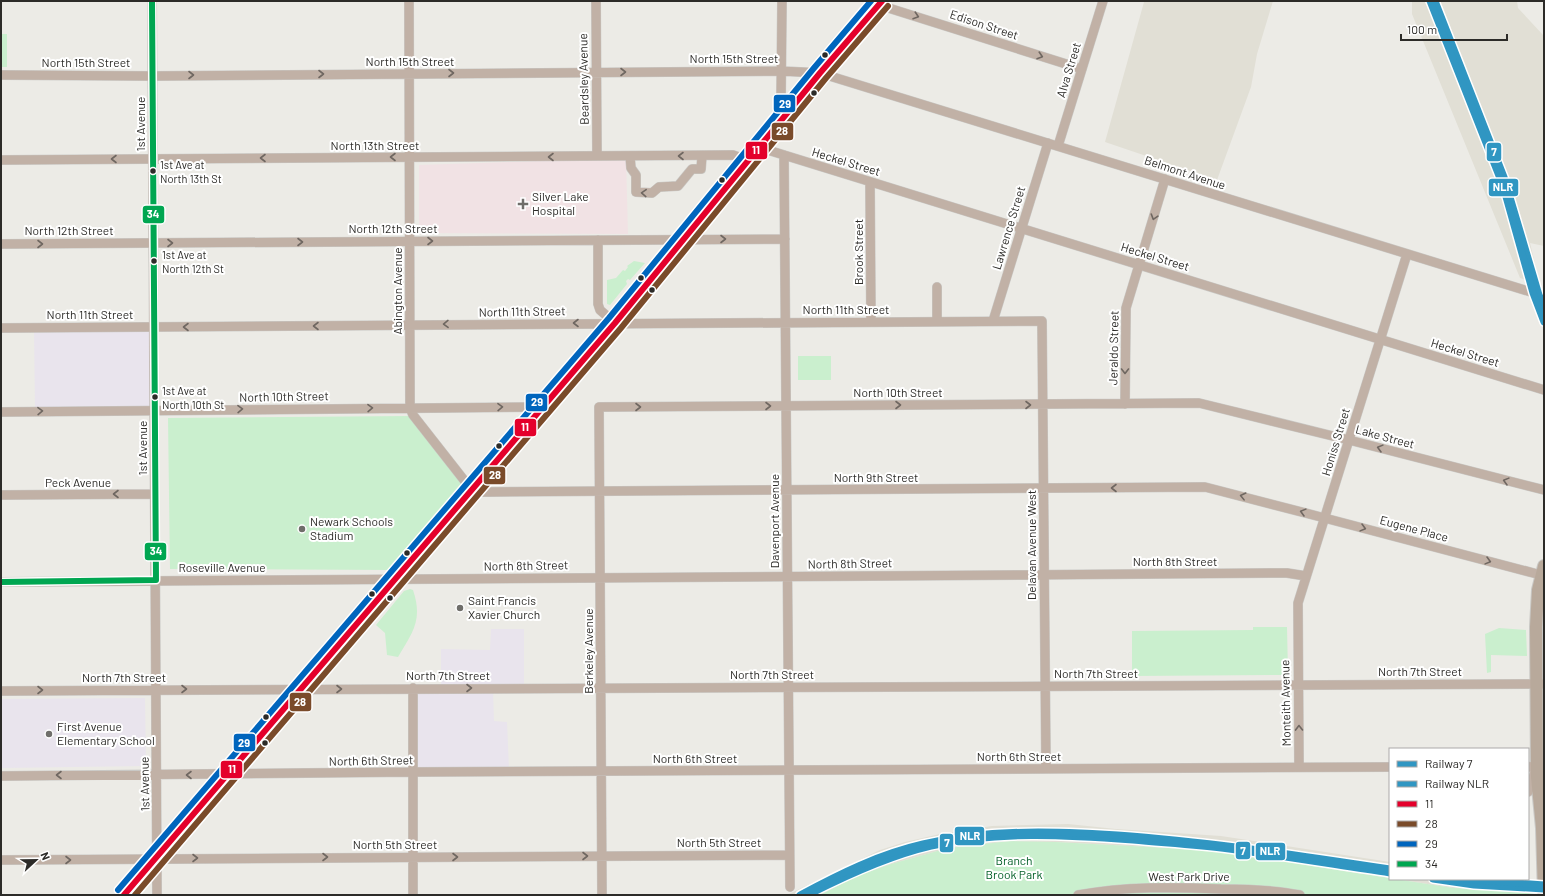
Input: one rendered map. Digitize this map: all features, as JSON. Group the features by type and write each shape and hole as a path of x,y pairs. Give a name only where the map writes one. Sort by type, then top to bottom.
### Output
{"main road":[{"path":"124,895 615,323 786,113 880,3"},
{"path":"1543,571 1540,605 1536,627 1540,684 1536,766 1542,818 1544,895"}],"street":[{"name":"1st Avenue","path":"152,1 157,895"},
{"name":"Abington Avenue","path":"409,1 410,408"},
{"name":"Beardsley Avenue","path":"596,1 597,156"},
{"path":"782,1 781,101 786,113"},
{"name":"Alva Street","path":"1058,146 1102,1"},
{"name":"Edison Street","path":"880,3 1082,69"},
{"name":"North 15th Street","path":"1,75 152,76 781,71 820,73"},
{"name":"Belmont Avenue","path":"820,73 1544,296"},
{"name":"Lawrence Street","path":"993,321 1048,143"},
{"name":"Heckel Street","path":"761,144 771,151 1544,390"},
{"name":"Davenport Avenue","path":"784,155 790,887"},
{"name":"North 13th Street","path":"1,160 597,156 733,156 748,160"},
{"path":"630,156 631,168 636,174 636,192 652,193 659,187 678,186 692,169 701,169 702,156"},
{"name":"Jeraldo Street","path":"1125,404 1126,312 1165,179"},
{"name":"Brook Street","path":"870,182 871,322"},
{"name":"North 12th Street","path":"1,244 785,239"},
{"path":"598,240 598,304 600,310 615,323"},
{"name":"Honiss Street","path":"1298,639 1298,603 1407,254"},
{"path":"937,287 937,321"},
{"name":"North 11th Street","path":"1,328 1042,320"},
{"name":"Delavan Avenue West","path":"1042,320 1046,769"},
{"name":"North 10th Street","path":"599,407 1196,403"},
{"name":"Lake Street","path":"1196,403 1207,404 1544,490"},
{"name":"North 10th Street","path":"1,412 542,407"},
{"name":"Berkeley Avenue","path":"599,407 602,895"},
{"path":"410,408 413,415 471,489"},
{"name":"North 9th Street","path":"471,489 478,492 600,492 1205,487 1280,506"},
{"name":"Peck Avenue","path":"1,495 155,494"},
{"name":"Eugene Place","path":"1280,506 1543,571"},
{"name":"North 8th Street","path":"394,579 1287,573 1306,576"},
{"name":"Roseville Avenue","path":"1,582 394,579"},
{"name":"Monteith Avenue","path":"1298,639 1299,767"},
{"name":"North 7th Street","path":"1,690 1540,684"},
{"path":"413,688 414,895"},
{"path":"1529,789 1536,766"},
{"name":"North 6th Street","path":"1,776 413,772 1389,767"},
{"name":"North 5th Street","path":"1,860 789,855"},
{"name":"West Park Drive","path":"1078,895 1099,891 1190,888 1282,891 1300,895"}],"shaded area":[{"path":"1141,1 1273,1 1257,54 1251,87 1217,180 1105,142 1144,2"},
{"path":"1412,1 1517,1 1518,8 1544,36 1544,246 1530,243 1540,284 1520,278 1412,14"},
{"name":"Silver Lake Hospital","path":"626,158 628,234 419,233 419,165"},
{"path":"1533,302 1544,305 1544,331 1542,324"},
{"path":"154,328 153,409 35,410 34,329"},
{"path":"491,629 524,629 524,688 441,687 441,649 490,650"},
{"path":"414,688 493,690 494,721 507,722 509,769 415,770"},
{"name":"First Avenue Elementary School","path":"145,698 146,766 1,768 1,699"},
{"path":"1068,824 1116,829 1221,836 1389,862 1389,878 1237,854 1188,849 1010,841 948,848 891,864 857,876 820,895 787,895 880,850 905,842 940,834 992,826"},
{"path":"1402,880 1544,880 1544,894 1492,889 1453,888"}],"green space":[{"path":"1,34 7,34 7,67 1,67"},
{"path":"634,261 645,263 630,280 628,279 626,281 627,284 610,305 607,304 607,280 616,278"},
{"path":"798,356 831,356 831,380 798,380"},
{"name":"Newark Schools Stadium","path":"410,416 467,490 395,570 170,569 168,418"},
{"path":"410,589 413,590 416,600 417,618 415,625 398,657 387,655 385,633 376,625 404,591"},
{"path":"1253,627 1287,627 1288,673 1286,675 1132,676 1132,631 1253,630"},
{"path":"1499,628 1526,630 1527,656 1491,655 1491,672 1487,673 1485,634"},
{"name":"Branch Brook Park","path":"1010,841 1188,849 1237,854 1389,878 1389,880 1402,880 1453,888 1492,889 1544,895 820,895 857,876 891,864 948,848"}],"rail line":[{"name":"NLR","path":"1430,1 1503,186 1533,293 1544,322"},
{"name":"7","path":"1435,1 1504,177 1539,295 1544,306"},
{"name":"NLR","path":"800,895 860,865 907,848 974,835 1001,833 1053,832 1164,839 1261,850 1389,869"},
{"name":"7","path":"808,895 868,867 915,850 956,841 1006,836 1082,837 1205,846 1389,873"},
{"name":"7","path":"1440,880 1474,885 1544,889"},
{"name":"NLR","path":"1477,880 1544,885"}],"transit line":[{"name":"34","path":"1,582 156,580 152,1"},
{"name":"29","path":"118,890 609,318 814,68 871,1"},
{"name":"11","path":"124,895 615,323 820,73 882,1"},
{"name":"28","path":"135,895 621,328 826,78 888,6"}],"place":[{"name":"1st Ave at North 13th St","path":"153,171"},
{"name":"Silver Lake Hospital","path":"523,204"},
{"name":"1st Ave at North 12th St","path":"154,261"},
{"name":"1st Ave at North 10th St","path":"155,397"},
{"name":"Newark Schools Stadium","path":"302,529"},
{"name":"Saint Francis Xavier Church","path":"460,608"},
{"name":"First Avenue Elementary School","path":"49,734"}]}
